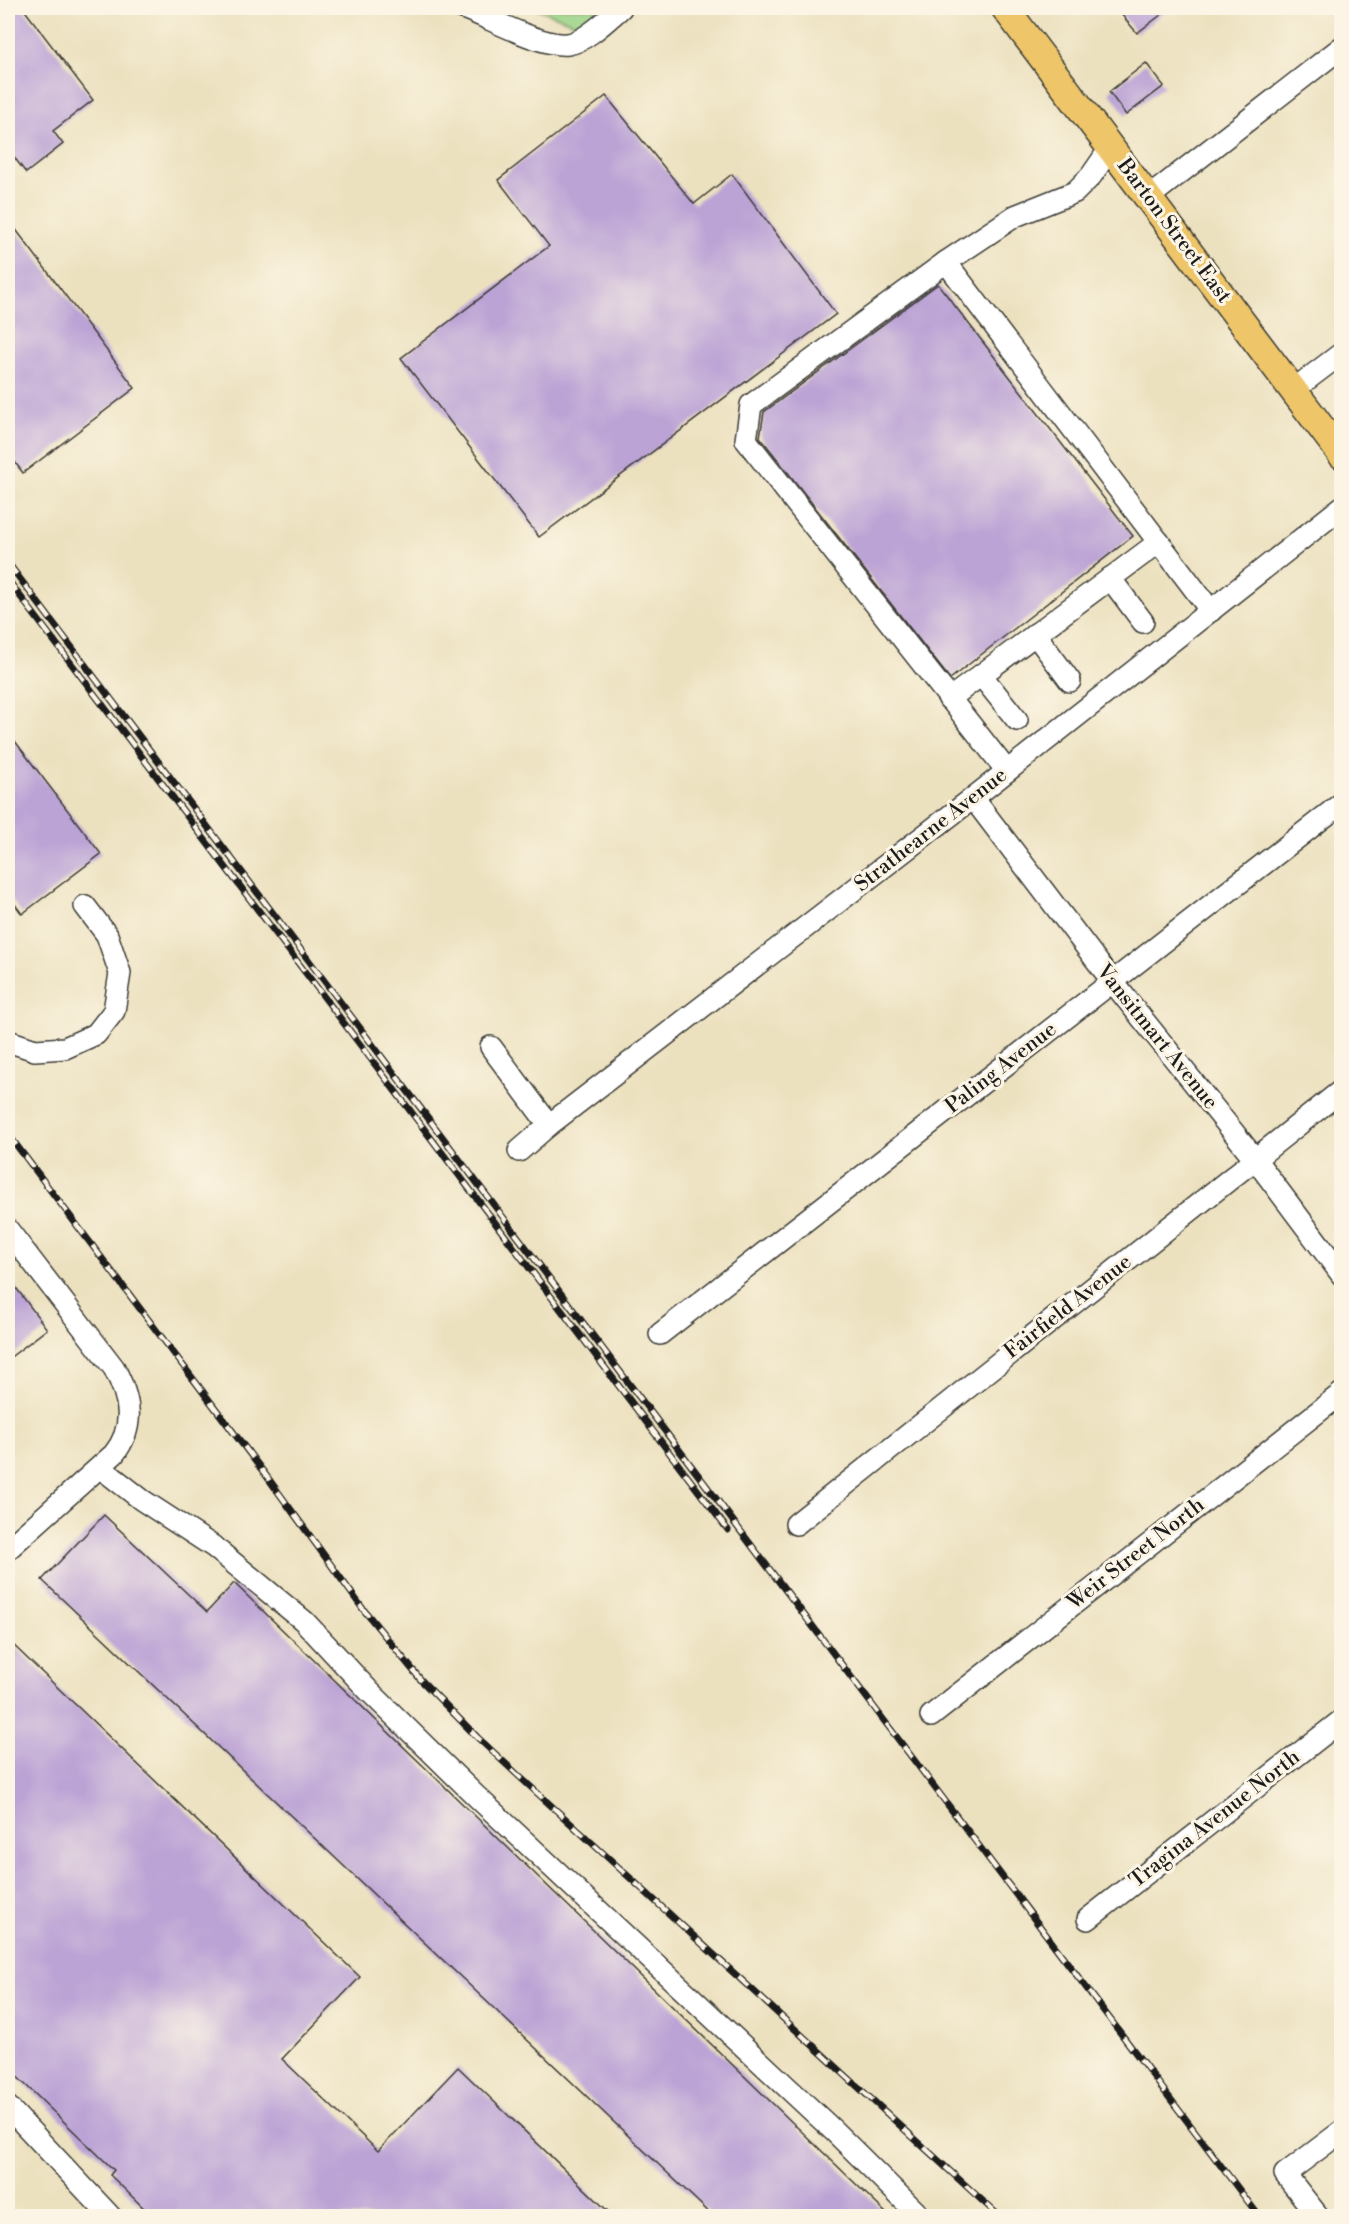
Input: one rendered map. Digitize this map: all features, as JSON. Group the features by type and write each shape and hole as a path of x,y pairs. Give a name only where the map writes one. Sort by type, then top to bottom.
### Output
{"main road":[{"name":"Barton Street East","path":"1005,8 1341,454"}],"street":[{"path":"464,8 546,42 570,44 595,30 621,8"},
{"path":"1149,197 1341,47"},
{"path":"1007,771 746,440 751,405 946,262 1015,216 1075,192 1091,176 1111,147"},
{"path":"946,262 1211,611"},
{"path":"1293,390 1341,353"},
{"name":"Strathearne Avenue","path":"519,1151 549,1125 973,798 1341,507"},
{"path":"949,699 1159,542"},
{"path":"1110,578 1143,622"},
{"path":"1035,634 1070,681"},
{"path":"981,675 1017,720"},
{"name":"Vansitmart Avenue","path":"973,798 1112,981 1254,1159 1341,1275"},
{"name":"Paling Avenue","path":"660,1334 1341,803"},
{"path":"8,1041 35,1050 65,1048 96,1034 114,1011 120,973 107,935 85,906"},
{"path":"491,1047 549,1125"},
{"name":"Fairfield Avenue","path":"796,1524 1341,1090"},
{"path":"8,1230 114,1368 125,1389 129,1412 123,1443 101,1468 8,1549"},
{"name":"Weir Street North","path":"931,1716 1341,1392"},
{"path":"101,1468 142,1500 214,1547 304,1621 369,1691 476,1796 835,2132 920,2217"},
{"name":"Tragina Avenue North","path":"1089,1919 1341,1720"},
{"path":"8,2107 110,2217"},
{"path":"1318,2217 1285,2174 1341,2131"}],"green space":[{"path":"535,8 601,8 579,25"}],"building":[{"path":"8,8 23,8 93,100 53,131 63,144 26,173 8,149"},
{"path":"1116,8 1170,8 1137,33"},
{"path":"1146,63 1164,86 1126,115 1109,92"},
{"path":"606,96 694,204 732,174 836,314 539,537 401,358 549,246 498,180"},
{"path":"8,219 135,388 23,473 8,453"},
{"path":"938,284 1133,536 950,679 760,437 764,412"},
{"path":"8,732 101,854 22,914 8,895"},
{"path":"8,1277 47,1329 8,1359"},
{"path":"104,1515 207,1612 234,1583 890,2217 714,2217 42,1580"},
{"path":"8,1640 360,1977 282,2059 378,2151 458,2067 614,2217 153,2217 110,2175 114,2170 8,2068"}],"railway":[{"path":"8,563 1259,2216"},
{"path":"8,580 728,1530"},
{"path":"8,1134 268,1478 363,1609 421,1680 521,1778 999,2216"}]}
